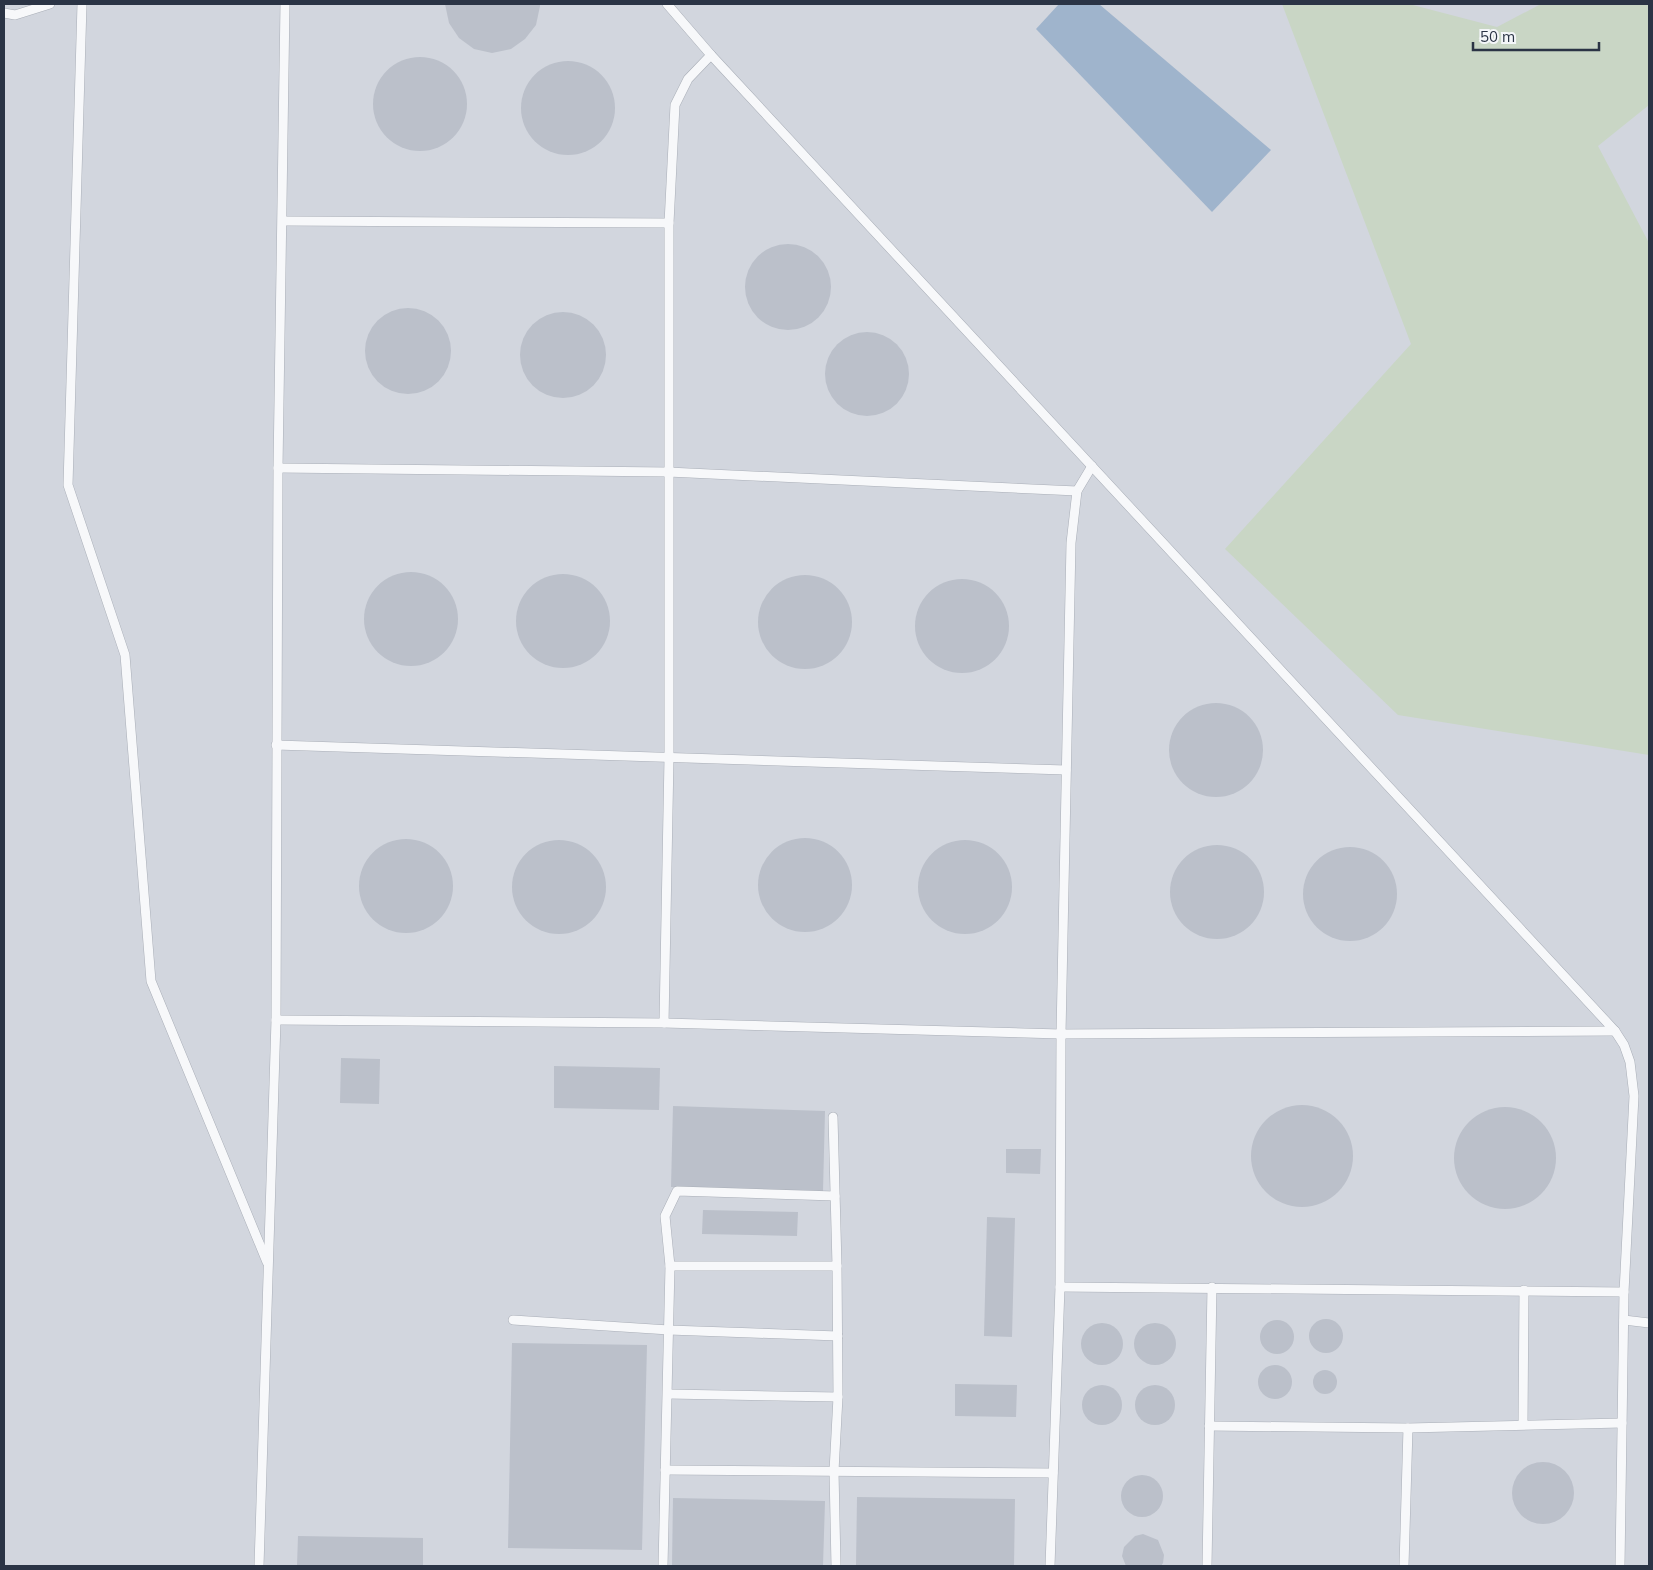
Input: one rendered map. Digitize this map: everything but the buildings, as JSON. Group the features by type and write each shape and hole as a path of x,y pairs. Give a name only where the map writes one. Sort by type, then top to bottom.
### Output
{"lane":[{"path":"4,13 15,15 50,4"},
{"path":"82,4 68,485 126,655 151,981 268,1264"},
{"path":"259,1566 276,1020 278,468 283,221 282,82 285,4"},
{"path":"667,4 711,55 1615,1031 1624,1045 1630,1062 1634,1096 1624,1292 1620,1566"},
{"path":"664,1023 669,758 669,223 675,105 688,79 711,55"},
{"path":"283,221 669,223"},
{"path":"1050,1566 1060,1287 1061,1034 1071,543 1077,491 1092,466"},
{"path":"278,468 668,472 1077,491"},
{"path":"276,745 1066,770"},
{"path":"276,1020 664,1023 1061,1034 1615,1031"},
{"path":"833,1117 838,1336 838,1397 834,1471 836,1566"},
{"path":"663,1566 670,1266 665,1216 677,1192 835,1196"},
{"path":"670,1266 837,1266"},
{"path":"1060,1287 1624,1292"},
{"path":"1207,1566 1212,1287"},
{"path":"1523,1424 1524,1290"},
{"path":"513,1320 669,1330 838,1336"},
{"path":"1624,1320 1649,1323"},
{"path":"668,1394 838,1397"},
{"path":"1209,1426 1408,1428 1622,1423"},
{"path":"1404,1566 1408,1428"},
{"path":"665,1470 1053,1473"}],"shaded area":[{"path":"4,4 1649,4 1649,1566 4,1566"}],"green space":[{"path":"1282,4 1409,4 1497,27 1541,4 1649,4 1649,105 1598,146 1649,243 1649,755 1398,715 1225,549 1411,344"}],"water":[{"path":"1059,4 1099,4 1271,150 1212,212 1036,29"}]}
